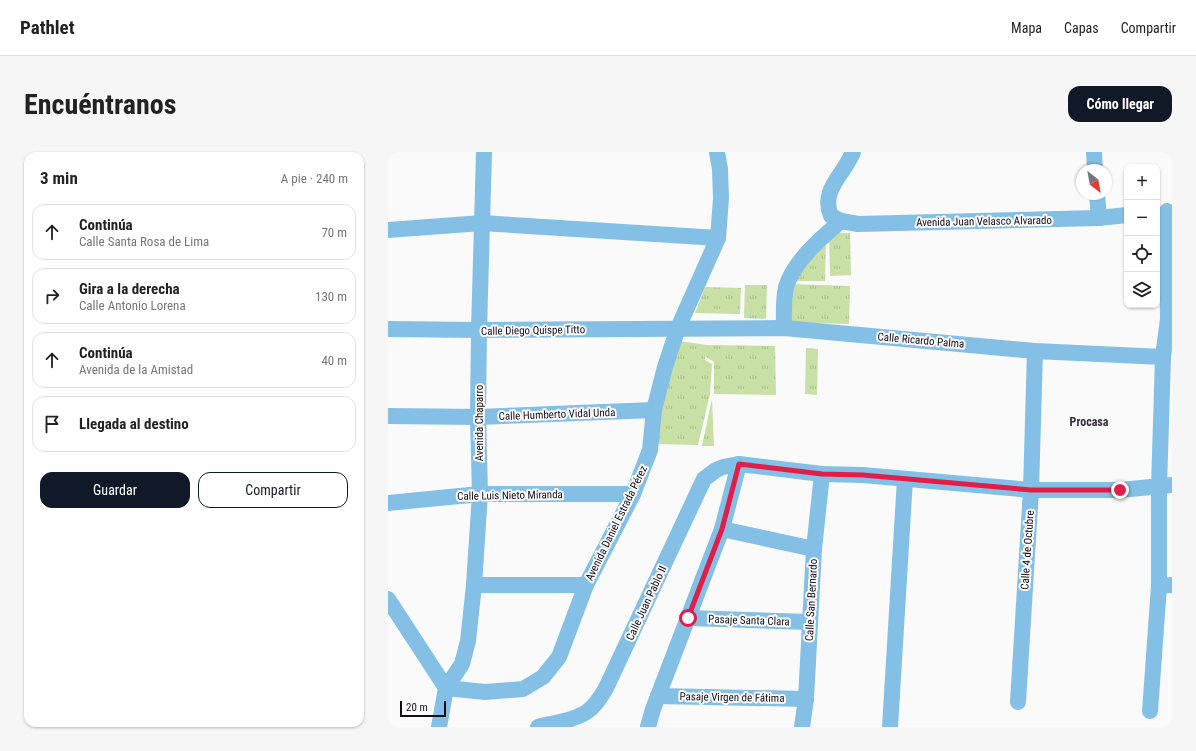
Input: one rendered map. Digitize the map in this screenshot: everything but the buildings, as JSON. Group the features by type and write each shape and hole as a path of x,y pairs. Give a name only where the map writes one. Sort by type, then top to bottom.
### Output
{"street":[{"name":"Avenida Chaparro","path":"446,688 462,664 468,641 474,585 480,494 478,417 479,330 484,152"},
{"name":"Avenida Daniel Estrada Pérez","path":"446,688 485,692 523,689 543,677 559,657 586,584 633,494 650,450 654,410 665,367 678,328 718,238 721,198 720,169 717,152"},
{"path":"784,328 786,288 792,274 814,245 841,221 831,216 828,208 829,193 853,152"},
{"path":"1094,152 1095,164"},
{"path":"1098,200 1099,218"},
{"path":"1150,711 1166,586 1167,402 1163,357 1170,319 1165,211"},
{"name":"Avenida Juan Velasco Alvarado","path":"841,221 858,224 1099,218 1124,215"},
{"path":"388,230 482,223 718,238"},
{"name":"Calle Ricardo Palma","path":"678,328 784,328 1035,350 1163,357"},
{"name":"Calle Diego Quispe Titto","path":"388,329 479,330 678,328"},
{"name":"Calle 4 de Octubre","path":"1018,702 1031,490 1035,350"},
{"name":"Calle Humberto Vidal Unda","path":"388,416 478,417 654,410"},
{"path":"648,727 652,710 722,529 739,464"},
{"name":"Calle Juan Pablo II","path":"538,727 560,722 590,711 599,700 704,479 716,470 723,467 739,464 822,474 863,475 1031,490 1120,490 1166,486"},
{"name":"Calle San Bernardo","path":"802,727 806,699 814,549 822,474"},
{"path":"890,727 905,479"},
{"name":"Calle Luis Nieto Miranda","path":"388,502 480,494 633,494"},
{"path":"722,529 814,549"},
{"path":"474,585 586,584"},
{"path":"388,599 392,614 446,688 439,727"},
{"name":"Pasaje Santa Clara","path":"688,618 810,622"},
{"name":"Pasaje Virgen de Fátima","path":"658,696 806,699"}],"green space":[{"path":"826,233 825,281 791,281"},
{"path":"829,233 850,233 851,275 830,276"},
{"path":"790,284 850,286 849,324 777,322"},
{"path":"745,285 767,285 766,319 744,318"},
{"path":"705,287 741,288 740,314 695,313"},
{"path":"679,341 707,345 775,346 776,395 714,394 714,362 706,357 706,351 705,360 712,364 710,394 698,445 655,444 659,380"},
{"path":"806,348 818,349 817,395 805,394"},
{"path":"712,399 714,446 702,446"}],"district":[{"name":"Procasa","path":"1089,422"}],"route":[{"path":"688,618 722,529 739,464 822,474 863,475 1031,490 1120,490"}]}
